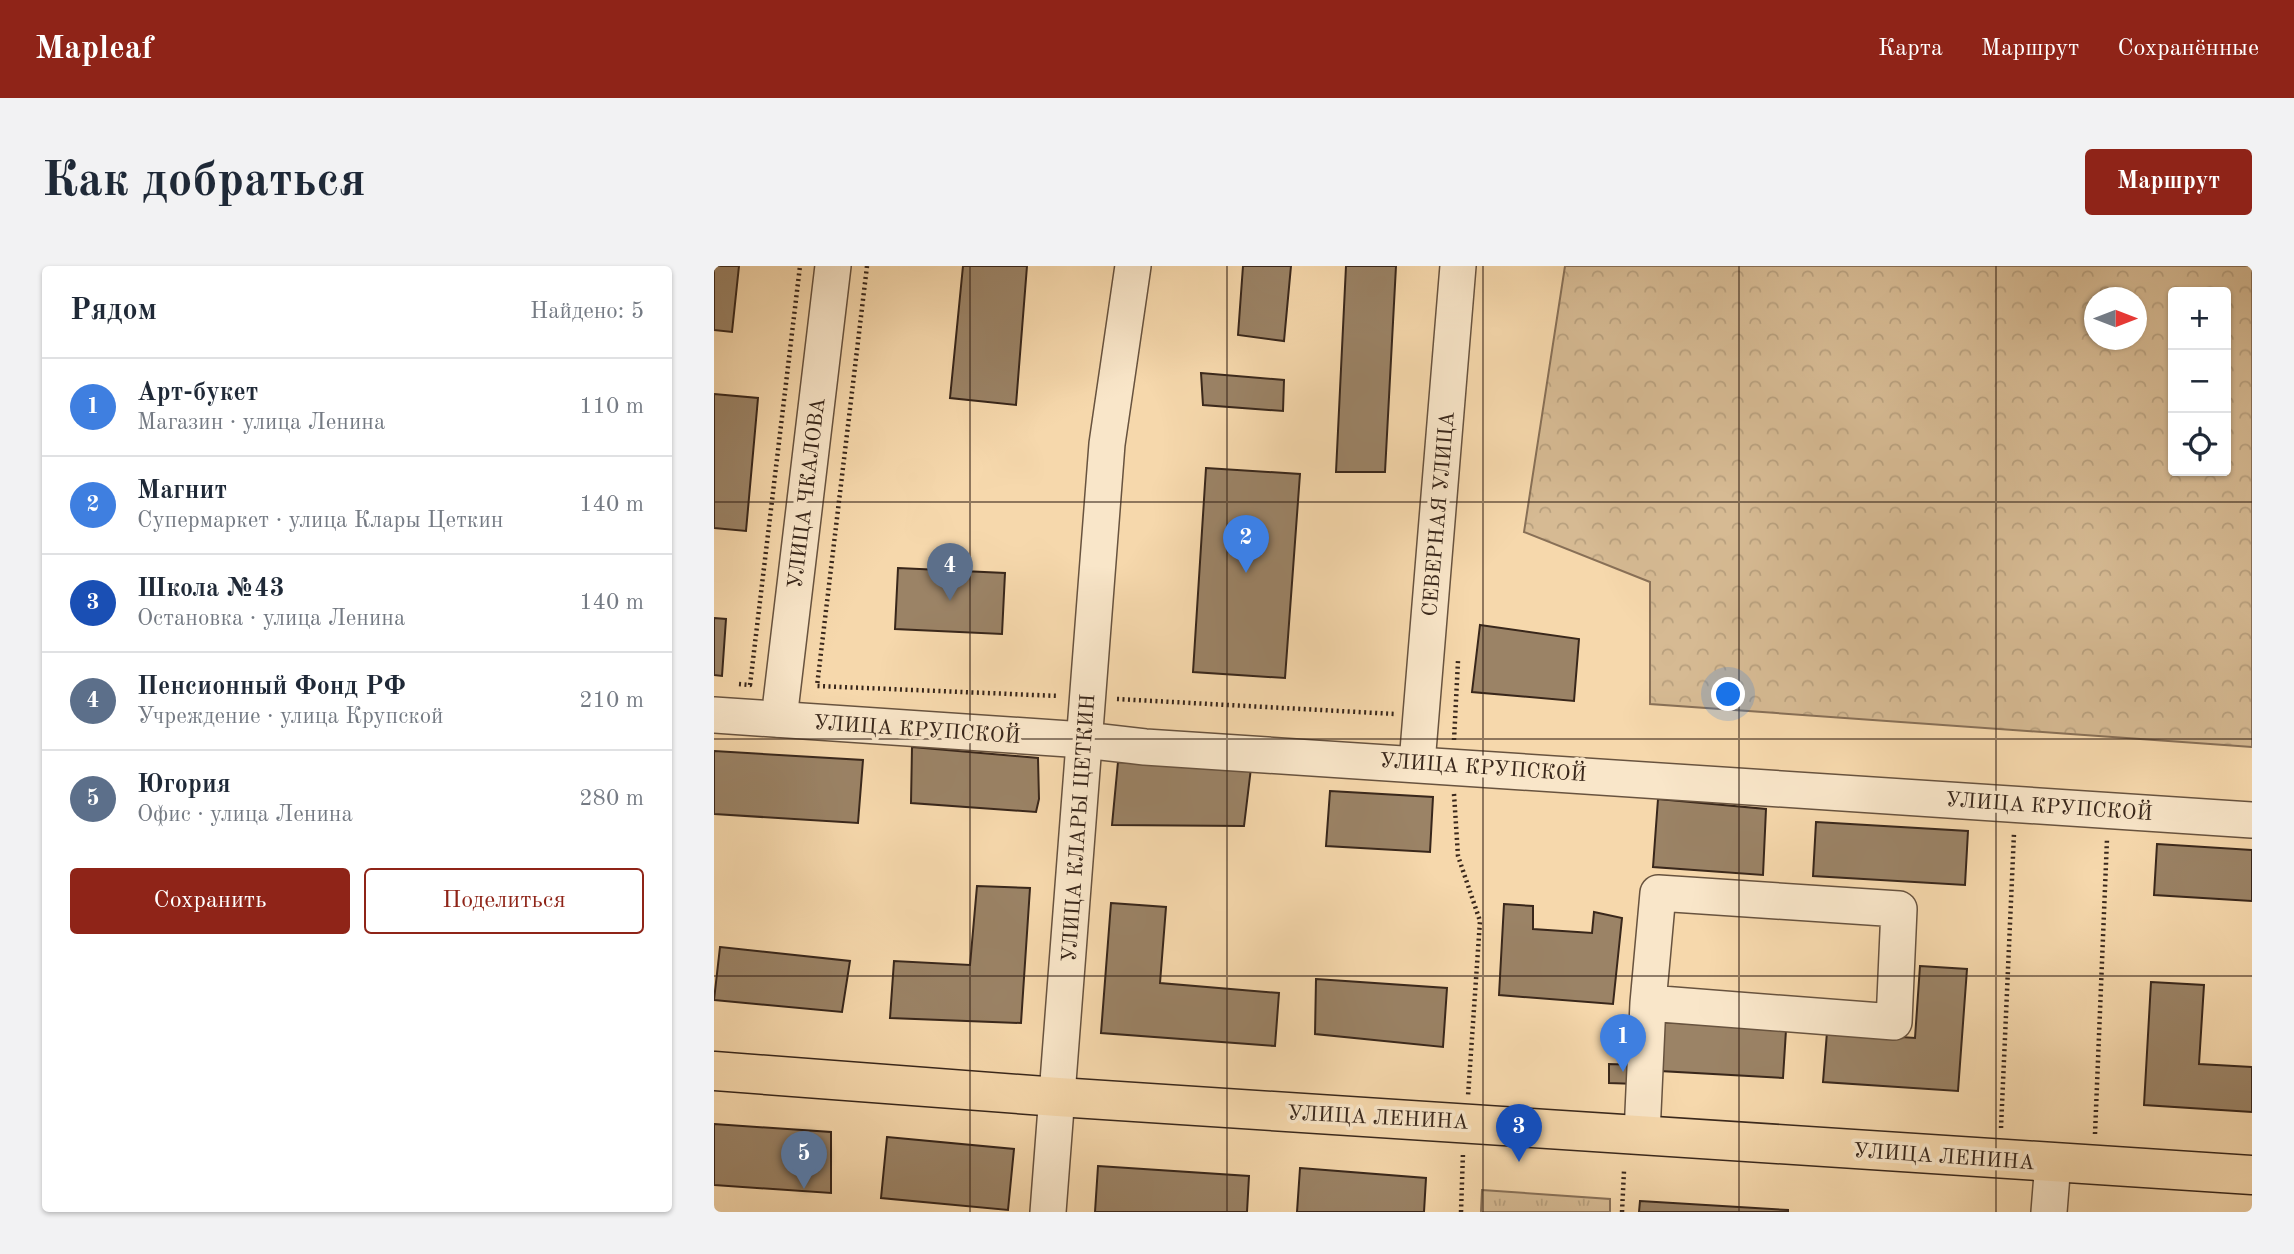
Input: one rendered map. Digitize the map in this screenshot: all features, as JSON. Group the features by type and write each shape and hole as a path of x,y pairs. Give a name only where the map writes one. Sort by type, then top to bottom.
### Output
{"main road":[{"name":"УЛИЦА ЛЕНИНА","path":"714,1071 1058,1097 2252,1175"}],"street":[{"name":"УЛИЦА ЧКАЛОВА","path":"779,719 834,266"},
{"name":"УЛИЦА КЛАРЫ ЦЕТКИН","path":"1048,1212 1107,444 1133,266"},
{"name":"СЕВЕРНАЯ УЛИЦА","path":"1417,763 1438,716 1458,266"},
{"name":"УЛИЦА КРУПСКОЙ","path":"714,715 1084,740 1145,747 1453,765 2252,820"},
{"path":"1642,1134 1648,1003 1658,893 1899,909 1894,1022 1648,1003"},
{"path":"2049,1212 2053,1162"}],"path":[{"path":"750,685 800,266"},
{"path":"867,266 817,686 1438,716"},
{"path":"1458,657 1438,716 1453,765 1458,856 1480,921 1461,1212"},
{"path":"2001,1129 2014,803"},
{"path":"2095,1135 2108,810"},
{"path":"1622,1212 1624,1171"}],"green space":[{"path":"1565,266 2252,266 2252,747 1650,704 1650,582 1524,532"},
{"path":"1482,1190 1610,1199 1610,1212 1481,1212"}],"building":[{"path":"714,266 739,266 732,332 714,330"},
{"path":"963,266 1027,266 1016,405 950,398"},
{"path":"1243,266 1291,266 1284,341 1238,335"},
{"path":"1346,266 1396,266 1385,472 1336,472"},
{"path":"1201,373 1284,380 1283,411 1203,405"},
{"path":"714,394 758,398 746,531 714,528"},
{"path":"1206,468 1300,474 1285,678 1193,672"},
{"path":"898,568 1005,573 1002,634 895,629"},
{"path":"714,618 726,619 722,676 714,675"},
{"path":"1480,625 1579,639 1574,701 1472,692"},
{"path":"912,747 1038,758 1039,799 1036,812 911,803"},
{"path":"714,751 863,760 858,823 714,814"},
{"path":"1118,762 1251,768 1244,826 1112,825"},
{"path":"1330,791 1433,797 1430,852 1326,846"},
{"path":"1658,799 1766,809 1763,875 1653,867"},
{"path":"1816,822 1968,831 1965,885 1813,876"},
{"path":"2157,844 2252,850 2252,901 2154,895"},
{"path":"977,886 1030,888 1021,1023 890,1018 894,961 970,965"},
{"path":"1111,903 1166,907 1160,983 1279,993 1275,1046 1101,1033"},
{"path":"1504,904 1533,906 1533,929 1592,933 1594,912 1622,918 1613,1004 1499,995"},
{"path":"720,947 850,961 842,1012 714,1000"},
{"path":"1920,966 1967,969 1958,1091 1823,1082 1827,1032 1915,1038"},
{"path":"1316,979 1447,988 1443,1047 1315,1034"},
{"path":"2151,982 2204,985 2199,1064 2252,1067 2252,1112 2144,1105"},
{"path":"1663,1022 1786,1030 1783,1078 1660,1071"},
{"path":"1609,1064 1637,1065 1637,1084 1609,1083"},
{"path":"714,1124 831,1132 831,1193 714,1185"},
{"path":"887,1137 1014,1149 1008,1210 881,1198"},
{"path":"1098,1166 1249,1176 1247,1212 1095,1212"},
{"path":"1300,1168 1426,1178 1424,1212 1297,1212"},
{"path":"1640,1201 1788,1210 1788,1212 1639,1212"}],"place":[{"name":"Магнит","path":"1246,573"},
{"name":"Пенсионный Фонд РФ","path":"950,601"},
{"name":"Арт-букет","path":"1623,1072"},
{"name":"Школа №43","path":"1519,1162"},
{"name":"Югория","path":"804,1189"}]}
